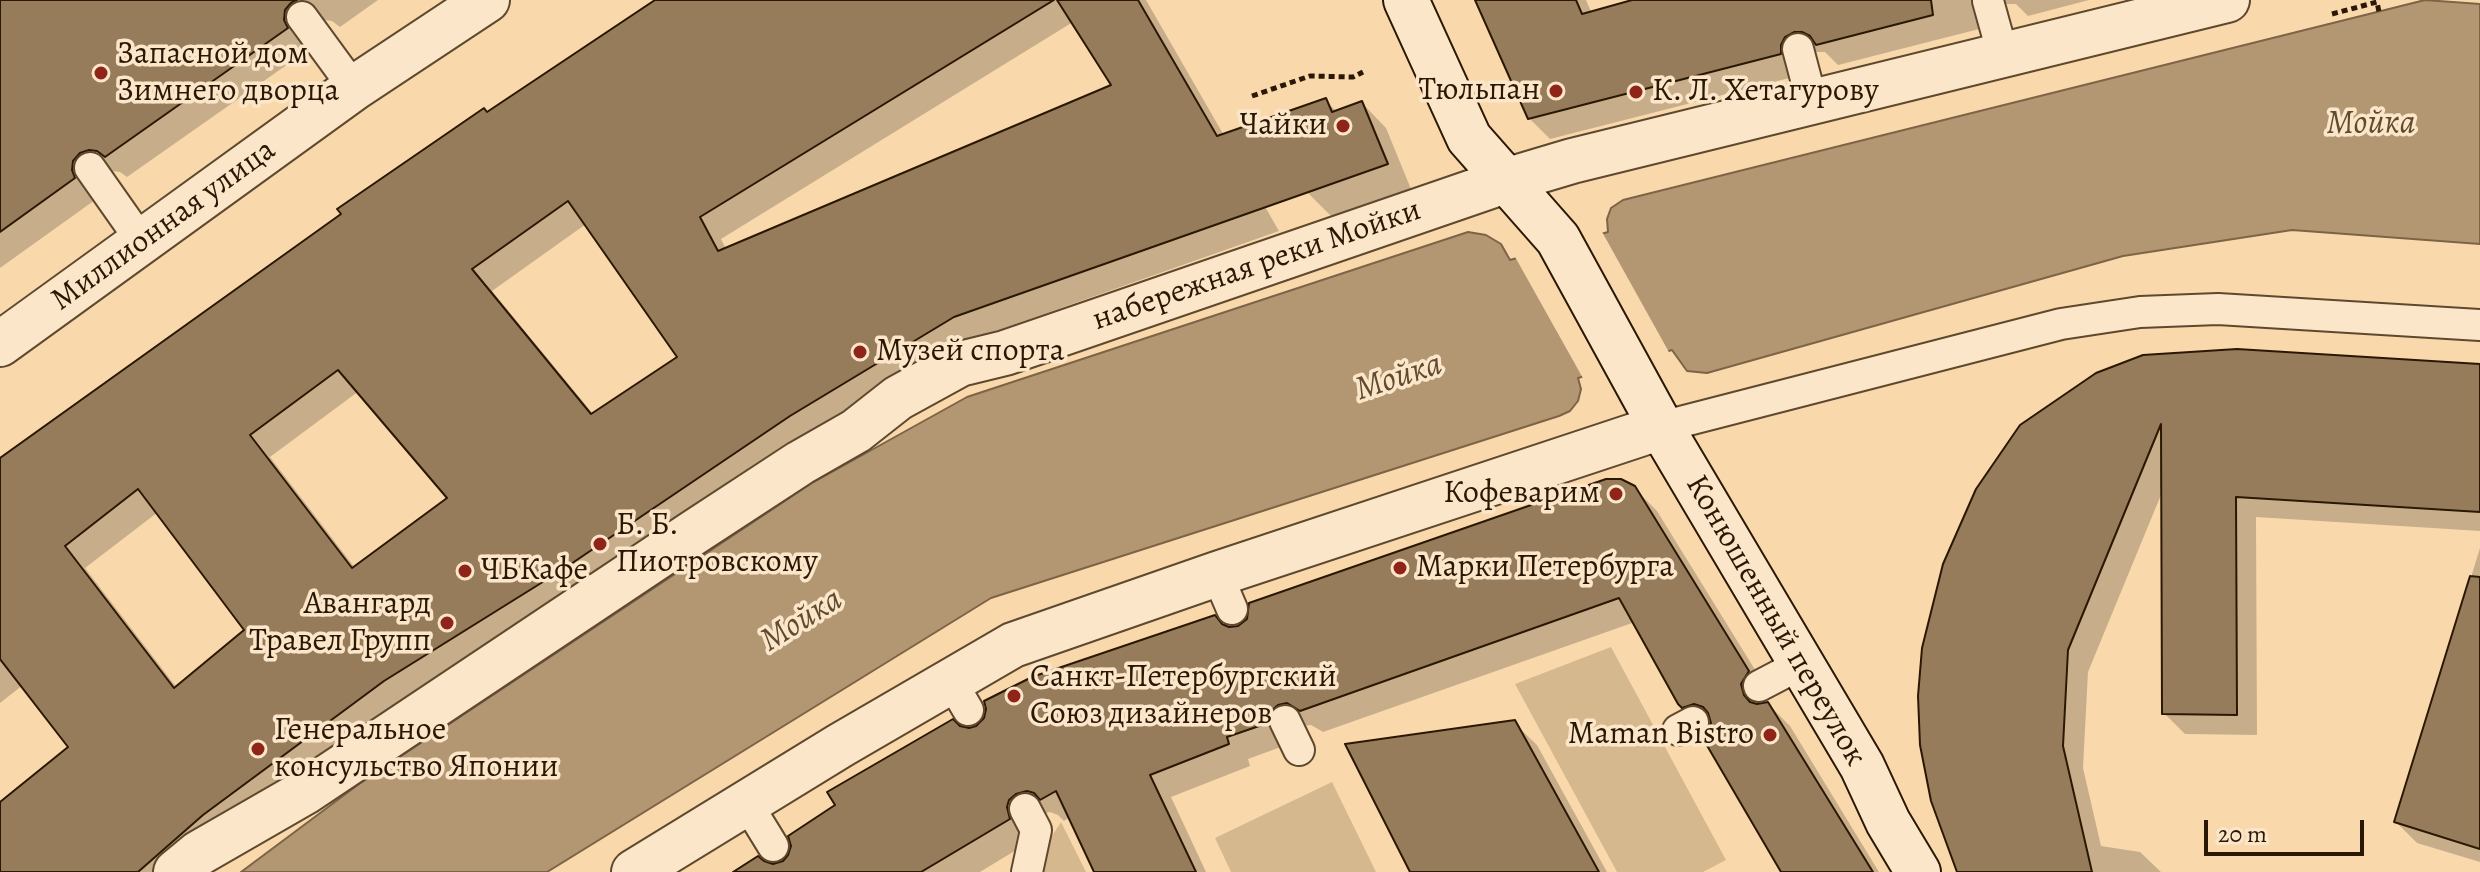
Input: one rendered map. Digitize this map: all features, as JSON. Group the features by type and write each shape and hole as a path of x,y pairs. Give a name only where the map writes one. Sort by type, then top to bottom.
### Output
{"street":[{"name":"Миллионная улица","path":"0,344 354,88 487,0"},
{"name":"Конюшенный переулок","path":"1406,0 1469,138 1558,239 1661,427 1862,766 1888,822 1918,872"},
{"name":"набережная реки Мойки","path":"176,872 199,853 305,792 800,463 856,431 898,398 960,364 1005,353 1505,181 1572,161 2227,0"},
{"path":"634,872 746,802 960,696 1013,645 1224,592 1661,427"}],"lane":[{"path":"1988,1 2003,55"},
{"path":"302,17 354,88"},
{"path":"1798,49 1812,102"},
{"path":"90,168 142,242"},
{"path":"1661,427 2061,324 2140,312 2218,309 2480,325"},
{"path":"1759,686 1801,664"},
{"path":"1285,721 1299,750"},
{"path":"746,802 773,846"},
{"path":"1025,809 1036,830 1027,872"}],"path":[{"path":"2332,14 2377,2 2379,12"},
{"path":"1252,96 1310,76 1353,77 1363,72"}],"shaded area":[{"path":"1611,647 1726,860 1703,872 1617,872 1515,684"},
{"path":"1332,782 1376,872 1231,872 1215,838"},
{"path":"1061,822 1086,872 1041,872 1048,842"}],"water":[{"name":"Мойка","path":"2425,0 2480,4 2480,244 2292,230 2123,256 1707,373 1687,371 1672,350 1578,378 1581,389 1578,401 1570,411 1559,416 991,598 547,872 241,872 359,784 812,483 967,397 1468,232 1486,235 1501,244 1510,260 1608,232 1607,219 1611,208 1623,200"}],"pier":[{"path":"1601,230 1670,354 1584,380 1514,255"}],"building":[{"name":"Запасной дом Зимнего дворца","path":"0,0 297,0 285,10 284,20 288,28 105,157 97,151 80,153 73,161 75,178 0,232"},
{"path":"655,0 1054,0 700,217 718,251 1111,85 1057,0 1138,0 1217,136 1326,98 1332,112 1362,101 1388,164 954,317 790,416 562,570 384,681 203,815 138,872 0,872 0,802 68,747 0,659 0,458 341,214 337,209 484,108 487,112","holes":["568,201 677,357 591,414 472,269","338,370 447,498 352,568 250,435","138,489 244,630 174,688 65,546"]},
{"path":"1475,0 1576,0 1582,14 1632,0 1931,0 1933,15 1816,45 1810,36 1794,32 1785,37 1781,54 1528,119"},
{"path":"2237,349 2480,364 2480,512 2236,497 2237,715 2162,714 2161,424 2068,650 2063,746 2092,872 1957,872 1931,801 1920,745 1918,696 1922,648 1943,564 1976,489 2020,425 2096,373 2143,355"},
{"path":"1606,479 1621,479 1635,486 1749,671 1741,684 1744,695 1750,702 1768,702 1873,872 1781,872 1702,737 1711,723 1708,713 1694,704 1682,708 1678,704 1619,598 1300,711 1287,703 1278,705 1270,712 1268,723 1227,737 1229,744 1150,775 1196,872 1094,872 1056,791 1040,800 1027,791 1009,800 1010,819 921,872 733,872 758,856 773,864 783,861 791,846 788,836 835,805 827,792 953,719 960,726 976,726 984,718 984,701 1032,677 1215,615 1222,624 1238,626 1247,619 1249,603"},
{"path":"2470,576 2480,577 2480,849 2394,822"},
{"path":"1515,720 1599,872 1410,872 1345,744"}],"place":[{"name":"Запасной дом Зимнего дворца","path":"101,73"},
{"name":"Тюльпан","path":"1556,91"},
{"name":"К. Л. Хетагурову","path":"1636,92"},
{"name":"Чайки","path":"1343,126"},
{"name":"Музей спорта","path":"860,352"},
{"name":"Кофеварим","path":"1616,494"},
{"name":"Б. Б. Пиотровскому","path":"600,544"},
{"name":"Марки Петербурга","path":"1400,568"},
{"name":"ЧБКафе","path":"465,571"},
{"name":"Авангард Травел Групп","path":"447,623"},
{"name":"Санкт-Петербургский Союз дизайнеров","path":"1014,696"},
{"name":"Maman Bistro","path":"1770,735"},
{"name":"Генеральное консульство Японии","path":"258,749"}]}
